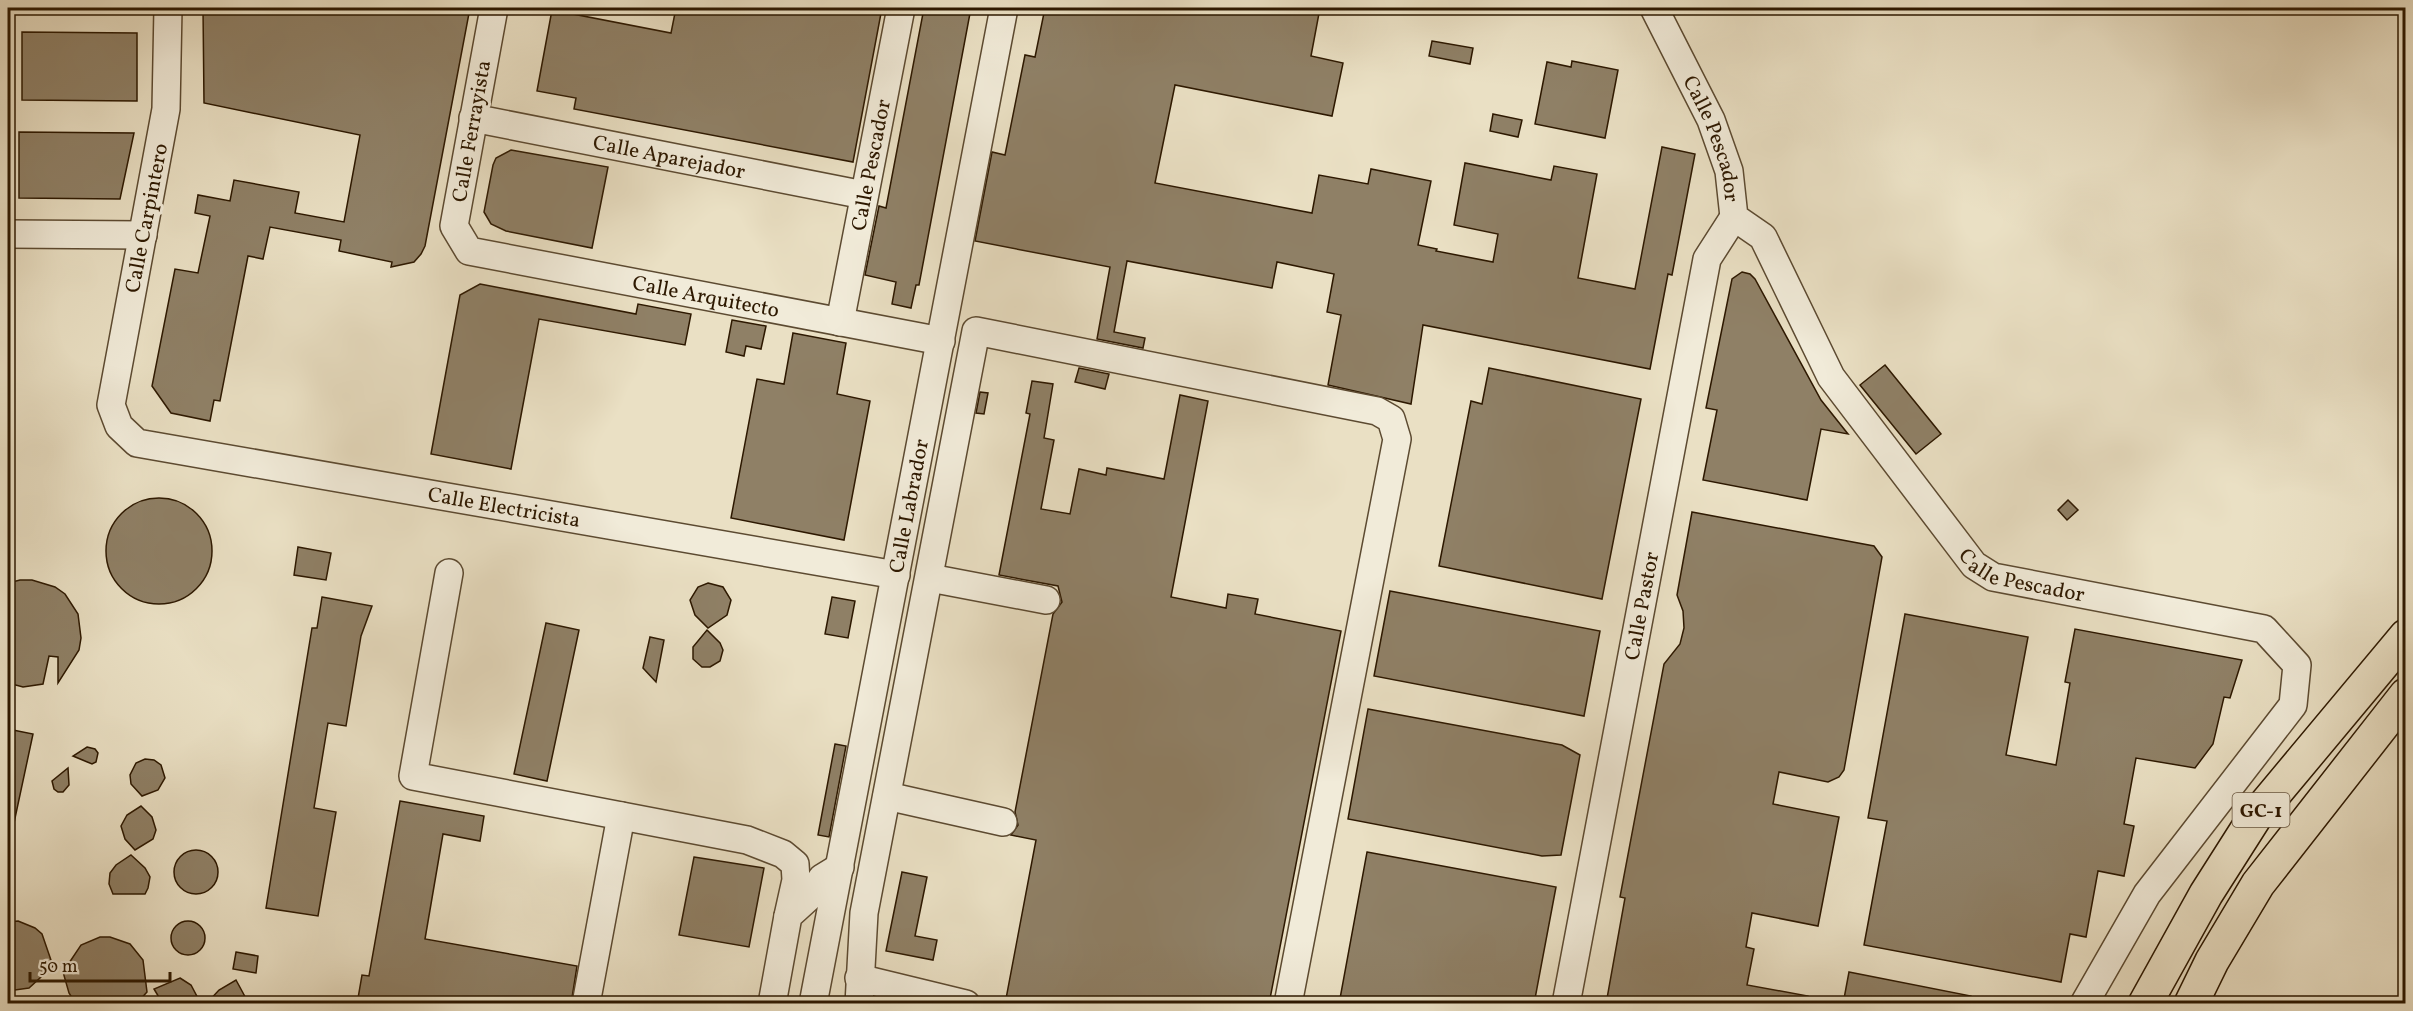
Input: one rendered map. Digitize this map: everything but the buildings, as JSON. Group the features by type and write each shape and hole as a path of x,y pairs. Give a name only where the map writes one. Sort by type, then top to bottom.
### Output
{"highway":[{"name":"GC-1","path":"2145,1004 2206,894 2255,817 2406,636"},
{"name":"GC-1","path":"2191,1004 2212,961 2258,884 2406,695"},
{"path":"2209,1004 2258,884"}],"street":[{"name":"Calle Carpintero","path":"118,426 111,405 166,109 168,8"},
{"name":"Calle Ferrayista","path":"470,251 454,226 494,8"},
{"name":"Calle Pescador","path":"840,322 901,8"},
{"name":"Calle Labrador","path":"813,1004 1004,8"},
{"name":"Calle Pescador","path":"1654,8 1711,120 1729,171 1734,217 1763,237 1831,377 1974,565 1993,577 2264,629 2297,664 2293,705 2147,894 2084,1004"},
{"name":"Calle Aparejador","path":"473,118 864,195"},
{"name":"Calle Pastor","path":"1566,1004 1707,259 1734,217"},
{"path":"8,234 143,235"},
{"name":"Calle Arquitecto","path":"470,251 941,341"},
{"path":"966,1004 859,991 864,913 976,331 1377,411 1392,419 1397,439 1288,1004"},
{"name":"Calle Electricista","path":"118,426 137,442 896,575"},
{"path":"449,573 413,776 747,840 783,854 795,864 796,880 772,1004"},
{"path":"930,578 1046,600"},
{"path":"887,796 1003,822"},
{"path":"586,1004 621,816"},
{"path":"788,916 810,896 822,878 840,867"}]}
